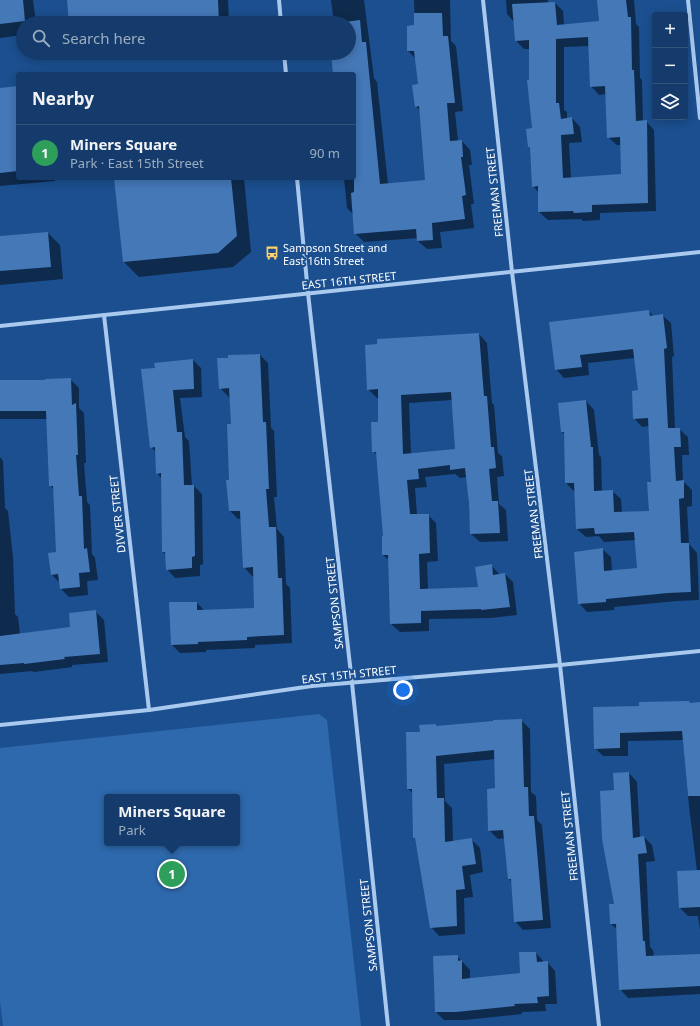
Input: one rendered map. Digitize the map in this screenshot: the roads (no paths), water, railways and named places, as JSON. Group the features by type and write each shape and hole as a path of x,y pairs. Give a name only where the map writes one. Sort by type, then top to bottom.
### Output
{"street":[{"path":"279,0 280,16"},
{"name":"FREEMAN STREET","path":"483,0 512,272 560,665 599,1026"},
{"path":"688,0 700,118"},
{"path":"285,60 286,72"},
{"name":"SAMPSON STREET","path":"297,180 308,294 352,683 388,1026"},
{"name":"EAST 16TH STREET","path":"0,326 700,252"},
{"name":"DIVVER STREET","path":"104,315 149,710"},
{"name":"EAST 15TH STREET","path":"0,725 149,710 312,686 560,665 700,651"}],"place":[{"name":"Sampson Street and East 16th Street","path":"272,253"},
{"name":"Miners Square","path":"172,874"}]}
